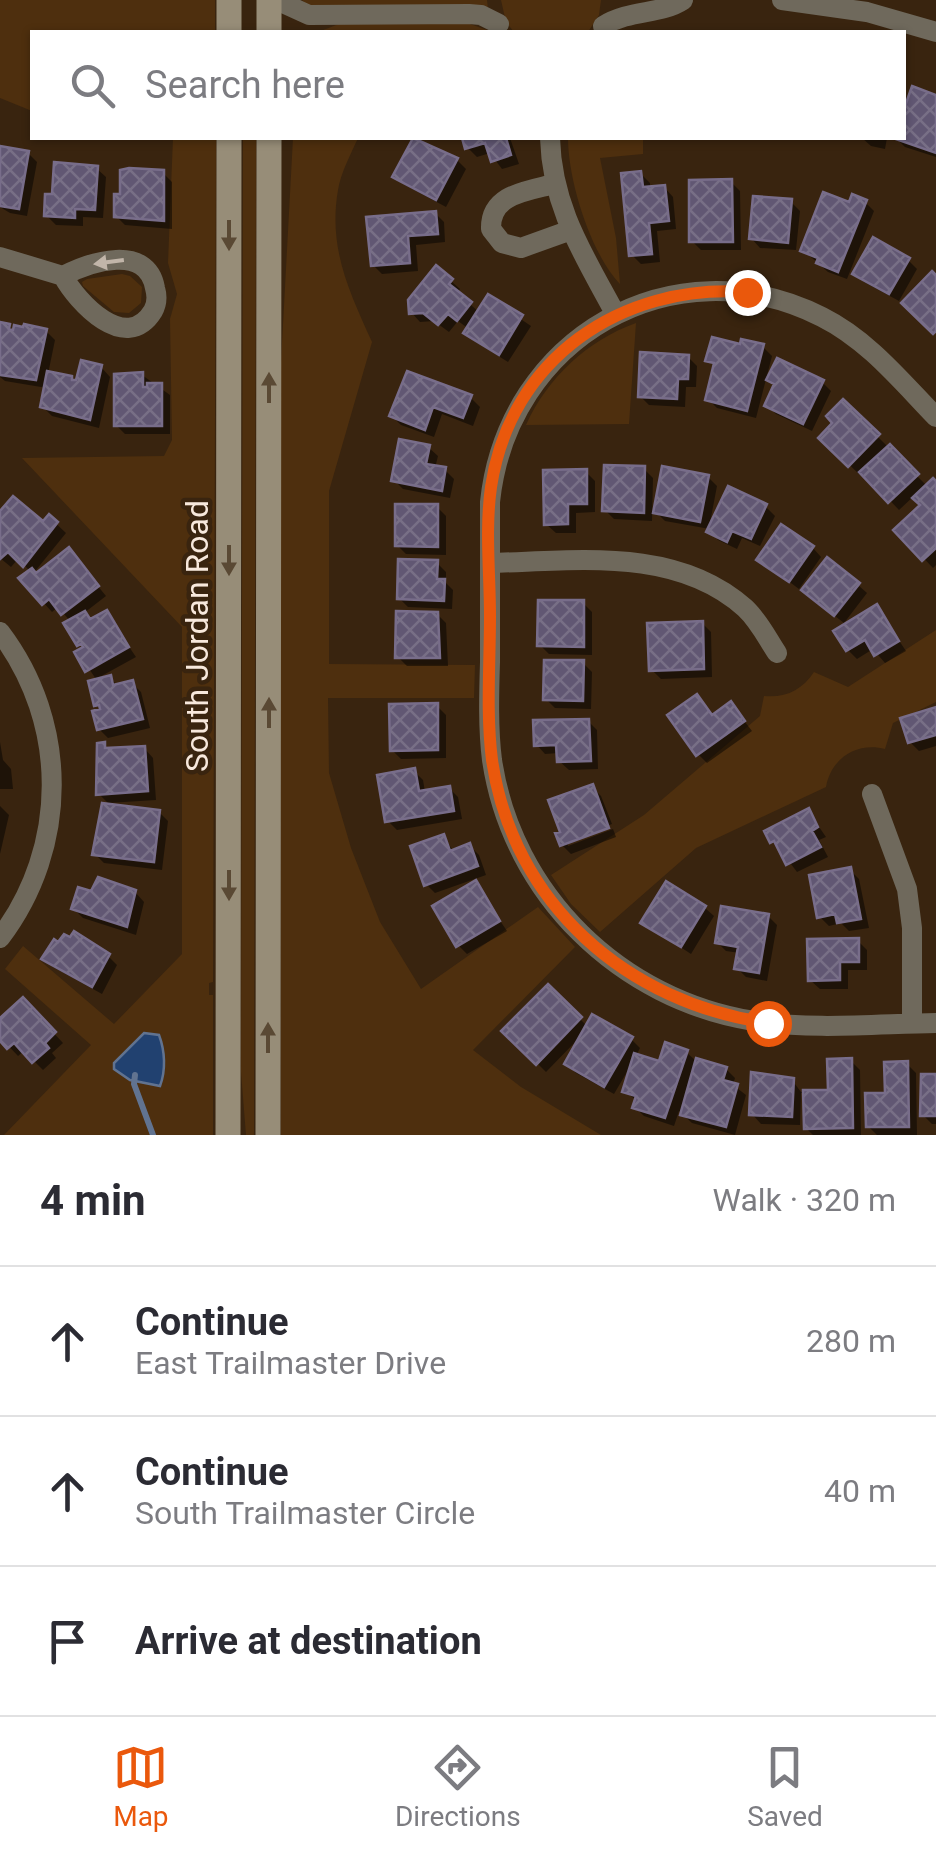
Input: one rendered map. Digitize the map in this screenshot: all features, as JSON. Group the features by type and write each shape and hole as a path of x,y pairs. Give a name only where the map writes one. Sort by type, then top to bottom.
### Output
{"main road":[{"path":"229,30 230,0"},
{"path":"269,30 272,0"},
{"name":"South Jordan Road","path":"228,1135 229,140"},
{"path":"268,1135 269,140"}],"street":[{"path":"272,0 309,15 469,14 481,15 502,28"},
{"path":"494,0 502,28"},
{"path":"601,29 609,0"},
{"path":"601,29 626,14 672,8 683,0"},
{"path":"782,0 867,12 936,32"},
{"path":"550,140 560,205 616,315"},
{"path":"554,184 504,199 492,213 491,229 502,244 521,248 571,230"},
{"path":"0,257 63,276 82,266 126,259 138,262 154,281 154,310 136,324 111,326 71,291 63,276"},
{"path":"936,418 861,342 822,317 779,300 734,292 684,293 653,300 586,333 550,364 515,413 491,488 490,563 490,725 499,794 531,871 580,934 634,976 680,1001 725,1015 780,1024 936,1023"},
{"path":"490,563 633,562 689,574 721,590 747,610 777,653"},
{"path":"0,632 17,656 37,699 51,754 53,786 50,824 38,868 20,910 0,938"},
{"path":"872,794 908,889 912,1024"}],"shaded area":[{"path":"0,0 215,0 215,30 30,30 30,110 0,98"},
{"path":"302,0 487,0 488,9 307,5"},
{"path":"501,0 601,0 599,15 589,30 512,30 506,22"},
{"path":"467,23 487,30 323,30 339,24"},
{"path":"173,140 216,140 213,982 209,983 209,995 213,995 213,1135 4,1135 91,1045 5,969 23,946 114,1024 182,954 182,627 22,458 164,456 172,440 170,319 177,294 168,263"},
{"path":"243,140 256,140 254,1135 246,1135 241,1072"},
{"path":"293,140 357,140 339,183 336,231 348,287 372,342 329,491 329,664 475,665 474,698 328,698 329,773 351,848 380,922 421,989 538,907 575,947 473,1050 521,1087 601,1135 281,1135 281,362"},
{"path":"568,140 643,140 643,154 600,158 616,238 620,284 600,255 583,216"},
{"path":"122,274 142,287 141,303 129,313 114,312 83,286 87,279"},
{"path":"636,323 629,424 526,425 545,392 571,363 618,330"},
{"path":"936,630 936,702 893,723 885,749 865,748 847,754 833,768 826,787 696,848 600,932 571,904 551,875 644,815 760,716 764,696 793,692 814,672 848,687"}],"water":[{"path":"144,1033 159,1035 161,1041 164,1067 160,1086 130,1080 114,1069 114,1063"}],"building":[{"path":"912,86 936,95 936,153 899,140 906,140 906,103"},
{"path":"412,140 458,158 436,200 392,177"},
{"path":"463,140 507,140 511,155 491,162 485,143 465,149"},
{"path":"0,146 29,151 19,209 0,206"},
{"path":"54,162 98,166 95,210 75,209 75,218 44,216 45,194 52,194"},
{"path":"120,170 164,170 164,221 114,217 114,194 120,194"},
{"path":"641,171 643,187 665,185 669,221 649,223 652,254 629,256 621,173"},
{"path":"732,179 733,242 689,242 689,180"},
{"path":"823,192 849,202 852,194 867,200 838,272 800,251"},
{"path":"753,196 792,199 788,243 749,239"},
{"path":"436,211 438,234 408,236 410,263 371,266 366,217"},
{"path":"873,237 910,258 889,294 852,274"},
{"path":"436,265 453,279 449,284 472,302 457,321 448,314 438,325 423,313 409,314 408,300"},
{"path":"932,271 936,275 933,334 901,303"},
{"path":"488,294 523,315 499,355 463,333"},
{"path":"0,322 10,324 9,329 13,330 14,325 24,324 47,329 36,380 0,375"},
{"path":"712,337 740,344 741,339 764,344 747,411 705,400 714,363 705,361"},
{"path":"640,352 689,355 688,379 678,379 677,399 638,397"},
{"path":"777,358 824,380 803,424 764,406 774,384 766,380"},
{"path":"81,360 102,365 90,420 40,407 47,371 76,380"},
{"path":"407,371 472,395 463,418 433,407 425,430 389,416"},
{"path":"143,372 143,387 147,383 162,383 162,426 114,426 114,374"},
{"path":"843,399 880,434 848,467 818,438 832,423 826,416"},
{"path":"399,439 430,445 426,464 446,467 442,491 391,481"},
{"path":"890,444 919,474 888,503 859,472"},
{"path":"604,465 645,466 644,513 602,511"},
{"path":"662,466 709,475 700,522 653,513"},
{"path":"587,469 587,504 568,504 568,524 544,525 543,470"},
{"path":"933,478 936,548 922,561 893,530 920,505 912,498"},
{"path":"728,486 767,504 751,539 732,531 727,542 706,532"},
{"path":"13,496 43,521 49,514 58,522 23,567 8,552 0,559 0,511"},
{"path":"395,504 438,504 438,547 395,546"},
{"path":"781,524 814,546 789,582 756,560"},
{"path":"69,547 99,586 61,615 49,599 42,605 18,578 32,568 36,573"},
{"path":"827,557 860,583 834,616 801,590"},
{"path":"398,559 438,560 437,579 445,579 444,601 397,599"},
{"path":"538,600 584,600 584,647 537,646"},
{"path":"877,604 899,641 874,656 865,640 846,651 833,631"},
{"path":"107,610 129,647 85,672 74,652 83,647 77,646 63,623 85,611 90,619"},
{"path":"396,611 438,612 440,658 395,658"},
{"path":"703,621 704,669 649,671 647,623"},
{"path":"544,660 584,660 583,701 543,700"},
{"path":"111,675 113,685 133,680 143,719 97,730 92,711 100,709 99,705 94,706 88,681"},
{"path":"697,694 712,715 731,701 745,721 696,756 667,715"},
{"path":"438,703 438,750 390,751 389,704"},
{"path":"936,707 936,735 908,743 900,718"},
{"path":"589,719 591,761 557,762 556,745 534,746 533,720"},
{"path":"105,742 105,748 145,746 148,791 96,795 97,743"},
{"path":"415,768 419,791 450,786 454,811 385,822 377,775"},
{"path":"593,784 609,828 560,846 555,833 560,832 548,800"},
{"path":"102,803 160,810 154,862 92,855"},
{"path":"809,808 818,827 812,831 821,847 786,865 764,831"},
{"path":"444,834 450,851 470,843 478,866 424,886 410,846"},
{"path":"851,867 861,919 837,923 835,914 817,918 809,875"},
{"path":"98,877 136,890 127,927 71,909 78,887 91,891"},
{"path":"476,880 500,921 456,947 432,906"},
{"path":"666,881 706,906 681,947 640,923"},
{"path":"721,906 769,914 759,973 734,969 738,947 715,943"},
{"path":"74,931 110,954 92,987 41,959 54,939 58,942 64,934 70,937"},
{"path":"859,938 859,962 840,962 840,980 808,981 807,939"},
{"path":"548,984 582,1017 536,1065 501,1031"},
{"path":"23,997 56,1032 45,1043 49,1048 32,1063 14,1043 7,1049 0,1041 0,1018"},
{"path":"592,1014 633,1037 604,1087 564,1064"},
{"path":"665,1042 688,1050 665,1118 632,1108 636,1096 622,1092 634,1053 659,1061"},
{"path":"696,1058 727,1067 723,1080 738,1084 726,1127 680,1115"},
{"path":"852,1058 853,1128 804,1129 803,1090 828,1090 827,1059"},
{"path":"908,1061 909,1127 866,1127 865,1093 885,1093 884,1062"},
{"path":"751,1072 794,1078 792,1117 749,1115"},
{"path":"921,1074 936,1074 936,1116 920,1116"}],"waterway":[{"path":"135,1075 134,1084 153,1135"}],"route":[{"path":"747,292 666,296 616,315 560,354 522,400 508,426 491,488 490,725 495,776 516,840 531,871 580,934 615,964 666,995 696,1007 768,1023"}]}
